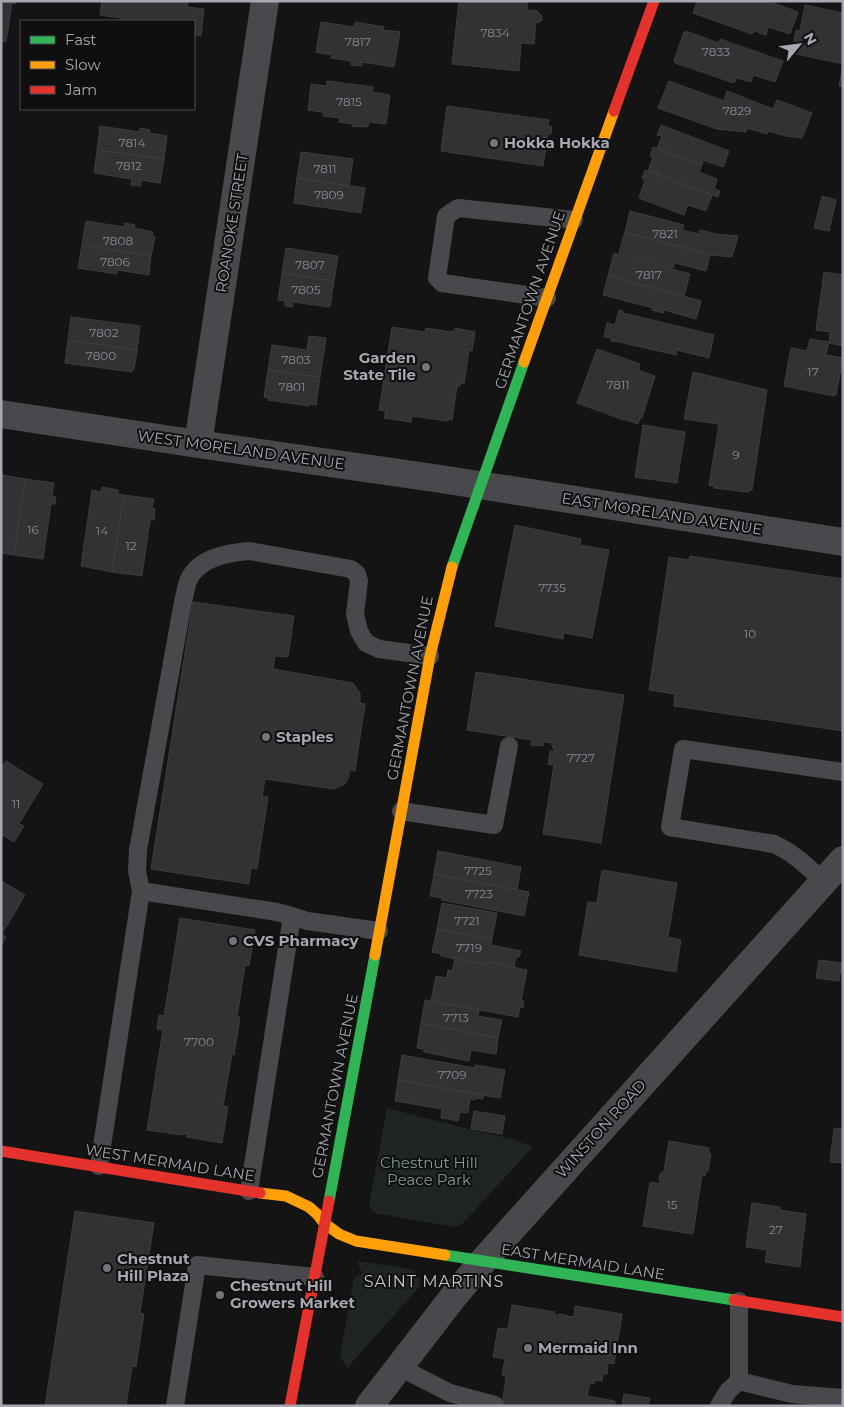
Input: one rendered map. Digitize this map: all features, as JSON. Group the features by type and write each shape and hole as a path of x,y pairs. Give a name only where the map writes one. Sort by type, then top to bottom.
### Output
{"main road":[{"name":"GERMANTOWN AVENUE","path":"290,1406 430,656 443,600 455,555 654,1"},
{"name":"WEST MERMAID LANE","path":"1,1151 286,1196 298,1201 317,1214 324,1223"},
{"name":"EAST MERMAID LANE","path":"324,1223 339,1234 356,1241 843,1317"}],"street":[{"name":"ROANOKE STREET","path":"198,444 265,1"},
{"name":"WEST MORELAND AVENUE","path":"1,414 481,486"},
{"name":"EAST MORELAND AVENUE","path":"481,486 843,542"},
{"name":"WINSTON ROAD","path":"369,1406 483,1261 843,860"}],"lane":[{"path":"547,298 442,284 437,278 446,216 458,208 574,220"},
{"path":"100,1166 141,892 137,871 138,850 189,578 200,566 212,559 232,553 249,551 351,569 357,574 359,581 355,614 359,631 366,643 379,649 430,656"},
{"path":"401,811 494,825 509,746"},
{"path":"824,882 797,858 774,844 670,827 683,749 843,772"},
{"path":"141,892 277,912 307,921 379,931"},
{"path":"250,1191 292,916"},
{"path":"175,1406 197,1265 315,1277"},
{"path":"719,1406 728,1391 739,1381 739,1301"},
{"path":"399,1367 450,1393 495,1406"},
{"path":"739,1381 792,1394 843,1398"}],"green space":[{"name":"Chestnut Hill Peace Park","path":"387,1108 512,1139 533,1147 462,1224 455,1227 374,1213 369,1205"},
{"path":"357,1261 411,1269 418,1276 420,1286 347,1368 340,1356 354,1278 362,1273"}],"building":[{"path":"1,1 16,1 16,4 12,3 6,42 1,41"},
{"path":"102,1 188,1 187,7 204,9 201,36 195,35 195,20 121,20 121,18 100,15"},
{"path":"459,1 528,1 527,10 537,11 542,16 542,20 539,23 536,22 534,44 521,43 519,71 452,64"},
{"path":"697,1 768,1 798,12 790,34 768,27 766,35 754,31 752,34 693,13"},
{"path":"805,5 843,13 843,64 792,53 796,30 800,31"},
{"path":"321,22 354,27 355,22 384,27 383,30 400,32 394,67 362,62 362,66 351,65 351,61 331,58 332,55 316,52"},
{"path":"686,31 719,43 720,39 783,61 775,82 753,75 751,82 737,78 734,83 675,63 676,61 674,61"},
{"path":"843,65 843,87 839,86"},
{"path":"327,81 373,87 372,92 390,95 386,124 369,122 368,127 352,126 352,124 339,122 340,118 323,116 323,112 308,110 311,84 327,86"},
{"path":"669,81 724,101 727,91 773,109 777,100 812,113 802,138 768,131 767,134 747,128 746,132 717,129 658,108"},
{"name":"Hokka Hokka","path":"447,106 549,120 548,126 552,127 551,134 548,134 543,166 441,151"},
{"path":"661,125 729,151 723,167 703,160 702,165 657,148 662,136 657,135"},
{"path":"100,126 140,132 140,128 150,130 149,133 167,136 164,159 97,150"},
{"path":"653,147 702,165 699,172 717,179 714,189 720,191 718,197 648,171 653,157 650,156"},
{"path":"97,150 164,159 160,183 141,180 141,186 131,185 132,179 94,173"},
{"path":"301,152 353,159 349,186 297,178"},
{"path":"645,170 712,195 706,211 688,205 684,215 639,198 645,180 642,178"},
{"path":"297,178 365,188 361,213 294,203"},
{"path":"822,196 836,200 829,231 814,228"},
{"path":"630,211 684,225 682,230 699,234 700,230 738,236 732,257 710,255 625,232"},
{"path":"86,221 124,227 125,223 135,225 134,228 153,232 152,237 155,237 151,256 82,245"},
{"path":"625,232 710,255 706,271 675,263 673,268 619,253"},
{"path":"82,245 151,256 149,275 117,270 117,274 78,268"},
{"path":"286,248 338,256 334,281 282,273"},
{"path":"614,253 690,274 684,296 608,276"},
{"path":"824,272 843,275 843,346 829,343 830,332 816,330"},
{"path":"282,273 334,281 330,307 293,302 292,307 285,306 285,301 278,300"},
{"path":"608,276 701,301 696,319 664,310 663,313 652,310 653,308 603,295"},
{"path":"619,310 623,311 623,313 714,335 709,358 677,350 676,355 611,341 611,338 604,337 607,323 615,325"},
{"path":"71,317 140,326 137,350 68,340"},
{"name":"Garden State Tile","path":"392,327 425,332 426,328 451,332 455,331 455,328 475,332 472,351 469,350 464,384 460,383 460,386 457,386 452,420 412,416 411,422 384,418 386,411 379,410"},
{"path":"309,336 326,338 320,377 268,370 272,345 307,350"},
{"path":"810,339 829,342 826,355 843,358 836,395 834,396 784,386 791,348 807,351"},
{"path":"68,340 137,350 134,370 132,369 132,372 65,363"},
{"path":"597,349 640,364 638,370 655,376 642,418 640,418 638,424 577,403"},
{"path":"268,370 320,377 316,405 310,404 309,406 268,400 269,398 264,397"},
{"path":"693,372 767,390 752,490 748,492 714,488 714,486 709,485 719,424 684,419"},
{"path":"643,425 685,432 677,483 635,477"},
{"path":"1,475 25,479 14,555 1,553"},
{"path":"25,479 54,483 52,497 56,497 55,504 51,504 43,559 14,555"},
{"path":"102,487 118,490 118,494 124,495 112,572 81,566 92,490 101,492"},
{"path":"124,495 154,499 152,508 155,509 154,520 150,520 142,576 112,572"},
{"path":"515,525 581,539 580,545 609,550 592,638 564,633 563,639 495,626"},
{"path":"690,556 843,579 843,731 674,706 675,694 649,690 669,557 689,560"},
{"name":"Staples","path":"193,602 294,616 288,657 275,656 273,669 353,683 360,693 360,703 365,704 355,771 349,770 349,776 345,784 334,789 265,779 262,797 268,797 257,869 251,868 249,884 151,869"},
{"path":"476,672 624,695 601,843 543,834 554,765 548,764 550,751 555,752 551,743 544,742 543,746 531,745 532,740 467,730"},
{"path":"6,761 43,784 19,824 24,826 14,842 1,834 1,768"},
{"path":"438,851 521,867 517,890 434,874"},
{"path":"602,870 677,883 668,937 681,940 676,972 579,955 588,902 597,903"},
{"path":"434,874 529,892 524,916 430,896"},
{"path":"1,881 25,895 2,934 6,937 1,945"},
{"path":"442,903 497,913 492,939 437,929"},
{"path":"180,918 255,930 249,966 245,965 237,1017 240,1017 223,1106 228,1107 222,1143 187,1137 187,1134 147,1130 163,1030 157,1029 159,1015 164,1016"},
{"path":"437,929 492,939 491,945 521,951 519,957 516,957 514,967 488,962 487,965 441,956 441,954 432,952"},
{"path":"455,959 487,965 488,962 527,970 521,1001 524,1001 523,1008 520,1007 518,1017 431,1001 436,976 447,978 448,970 452,971"},
{"path":"819,960 842,963 839,981 816,978"},
{"path":"425,1000 479,1010 478,1016 502,1020 498,1038 421,1023"},
{"path":"421,1023 498,1038 496,1054 471,1050 469,1061 424,1052 424,1049 417,1048"},
{"path":"402,1055 475,1068 475,1065 505,1070 500,1098 398,1080"},
{"path":"398,1080 483,1095 483,1099 470,1099 468,1113 460,1112 458,1121 441,1118 442,1109 395,1101"},
{"path":"474,1111 505,1116 502,1134 471,1129"},
{"path":"834,1128 843,1129 843,1163 830,1162"},
{"path":"669,1141 709,1148 709,1153 711,1154 708,1171 706,1171 705,1176 702,1175 693,1234 643,1226 650,1182 662,1184 659,1180 660,1174 664,1171"},
{"path":"752,1203 780,1207 780,1210 806,1214 800,1267 765,1262 767,1250 746,1247"},
{"name":"Chestnut Hill Plaza","path":"75,1211 154,1223 140,1313 144,1314 136,1367 132,1366 126,1406 45,1406"},
{"path":"512,1305 555,1312 554,1316 560,1314 570,1318 570,1316 574,1317 575,1306 622,1314 614,1364 608,1363 607,1374 603,1374 602,1381 595,1380 594,1384 590,1383 587,1396 615,1401 615,1406 502,1406 506,1376 502,1375 505,1359 493,1357 498,1328 508,1329"},
{"path":"624,1394 650,1398 648,1406 622,1406"}],"traffic: fast":[{"path":"452,567 524,362"},
{"path":"329,1201 375,955"},
{"path":"445,1255 734,1300"}],"traffic: slow":[{"path":"524,362 614,111"},
{"path":"375,955 430,656 452,567"},
{"path":"260,1193 286,1196 309,1207 324,1223 339,1234 356,1241 445,1255"}],"traffic: jam":[{"path":"614,111 654,1"},
{"path":"1,1151 260,1193"},
{"path":"290,1406 329,1201"},
{"path":"734,1300 843,1317"}],"place":[{"name":"Hokka Hokka","path":"494,143"},
{"name":"Garden State Tile","path":"426,367"},
{"name":"Staples","path":"266,737"},
{"name":"CVS Pharmacy","path":"233,941"},
{"name":"Chestnut Hill Plaza","path":"107,1268"},
{"name":"Chestnut Hill Growers Market","path":"220,1295"},
{"name":"Mermaid Inn","path":"528,1348"}],"district":[{"name":"SAINT MARTINS","path":"434,1281"}]}
